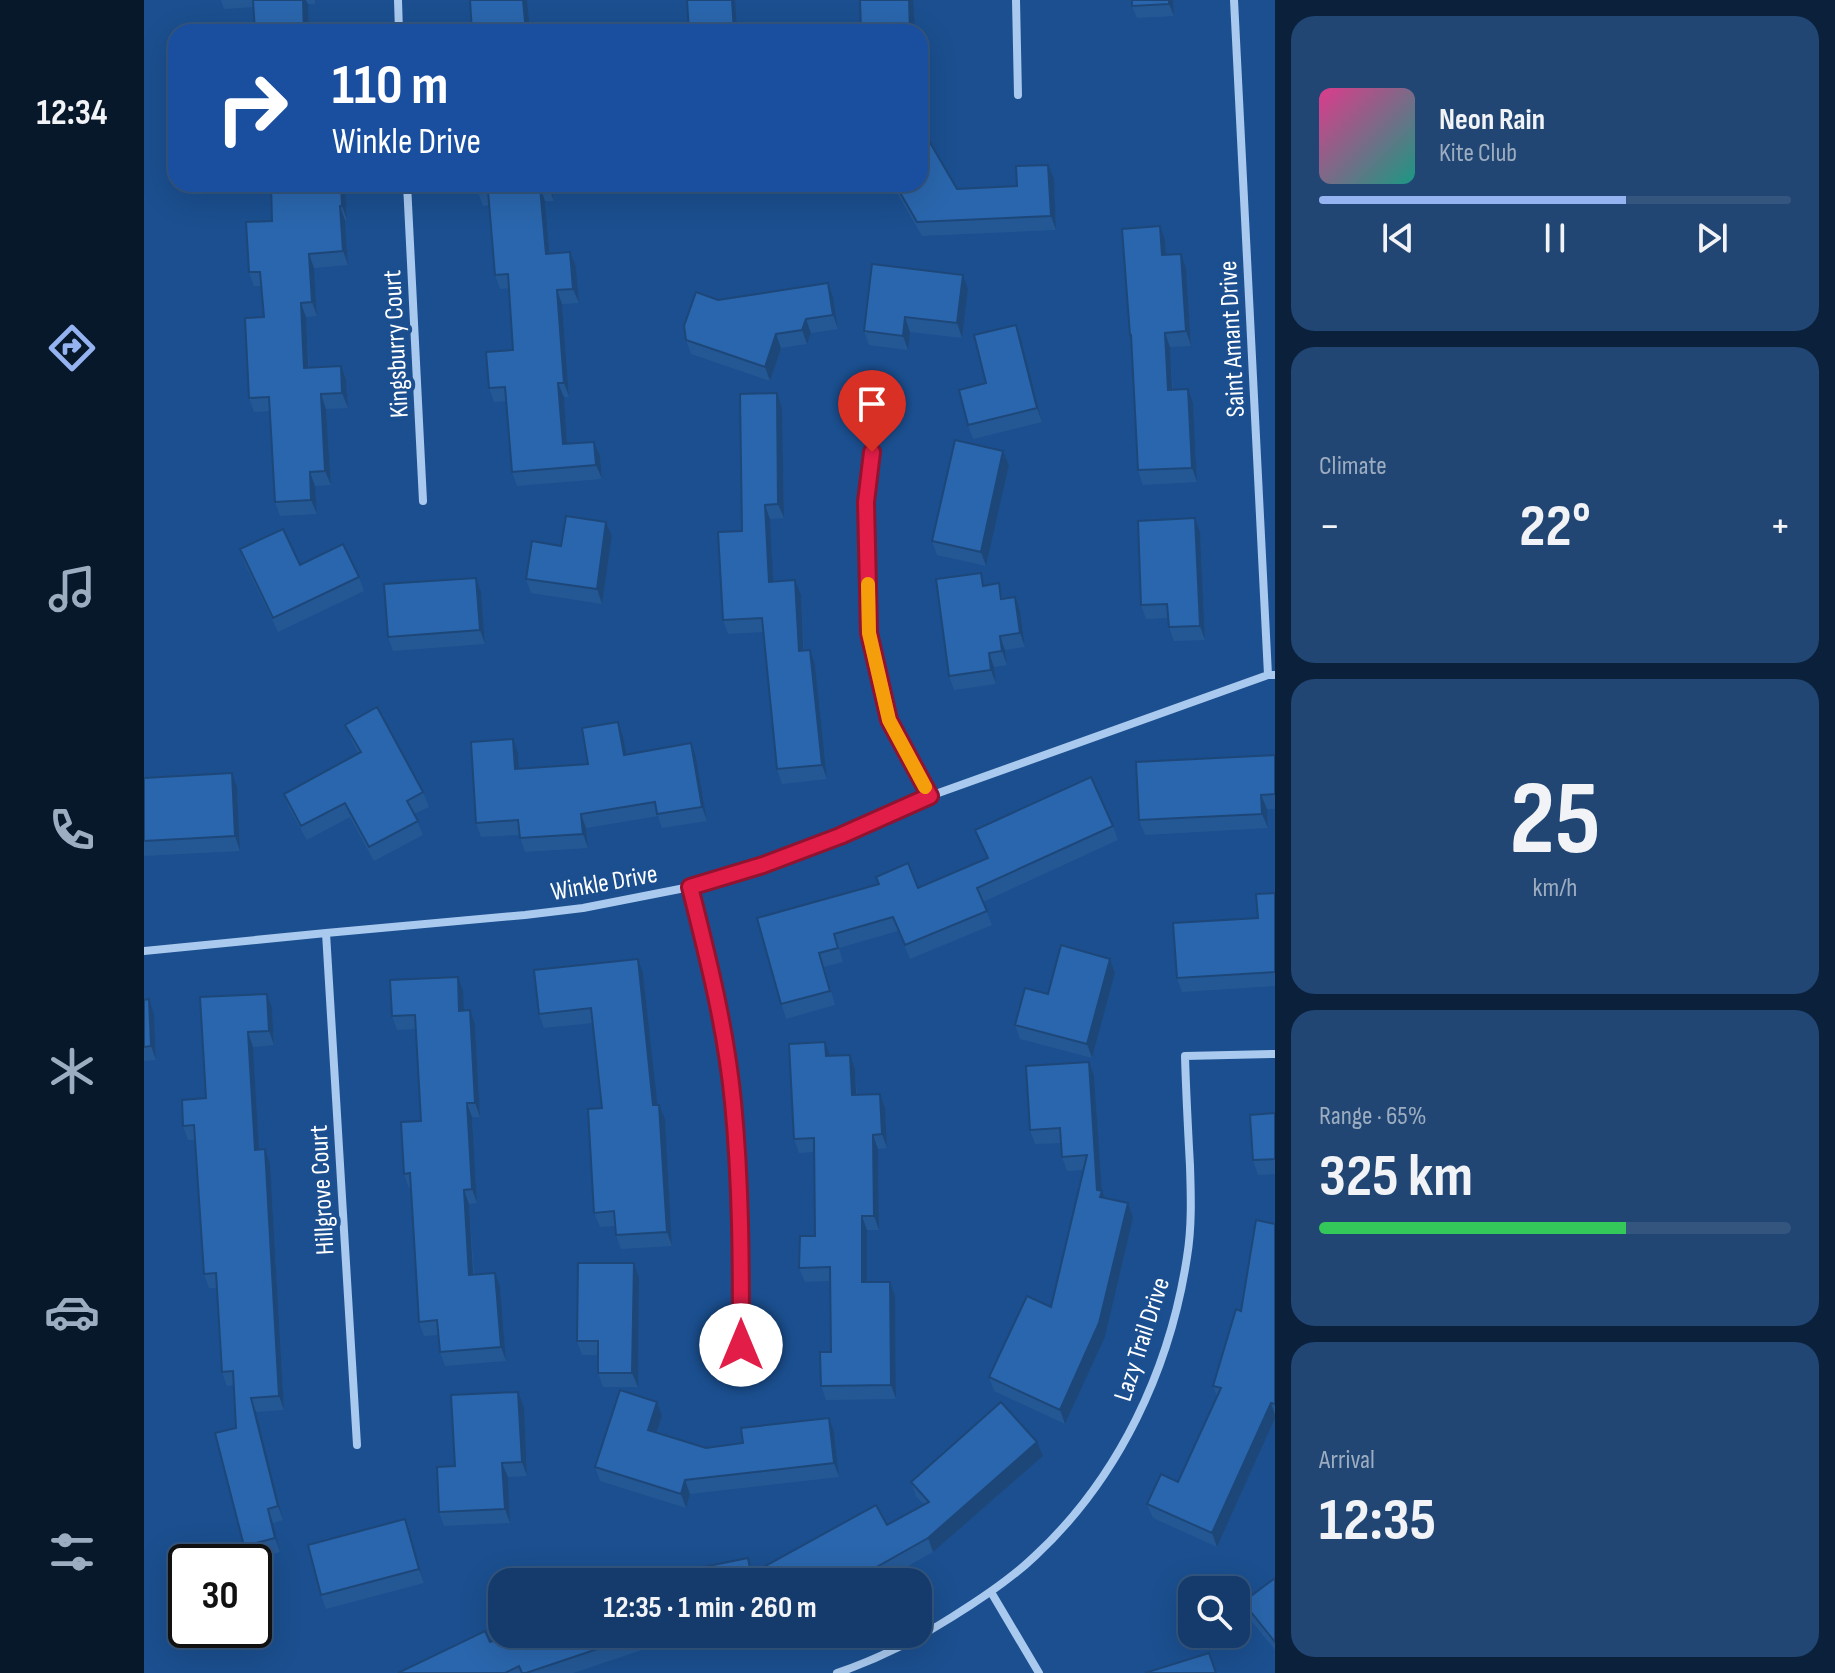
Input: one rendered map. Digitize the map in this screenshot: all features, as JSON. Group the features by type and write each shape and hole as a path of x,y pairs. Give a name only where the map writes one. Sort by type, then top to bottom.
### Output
{"street":[{"path":"398,0 399,24"},
{"path":"1016,0 1018,95"},
{"name":"Saint Amant Drive","path":"1234,0 1271,675"},
{"name":"Kingsburry Court","path":"407,192 423,501"},
{"path":"875,428 866,502 869,633 889,720 930,796"},
{"name":"Winkle Drive","path":"144,951 569,910 690,887 763,865 840,836 930,796 1271,675"},
{"path":"690,887 721,1020 733,1100 740,1187 741,1345"},
{"name":"Hillgrove Court","path":"326,933 357,1445"},
{"name":"Lazy Trail Drive","path":"837,1673 866,1663 925,1634 991,1592 1035,1556 1076,1512 1117,1456 1150,1392 1173,1323 1188,1256 1191,1204 1185,1056 1275,1054"},
{"path":"991,1592 1039,1673"}],"building":[{"path":"253,0 303,0 304,24 254,24"},
{"path":"470,0 523,0 525,24 472,24"},
{"path":"687,0 732,0 734,24 688,24"},
{"path":"860,0 909,0 910,24 861,24"},
{"path":"1132,0 1169,0 1169,4 1132,6"},
{"path":"928,139 957,189 1017,186 1016,166 1048,165 1051,216 917,222 900,192 928,192"},
{"path":"271,192 341,192 343,251 309,254 312,302 301,303 304,368 341,366 342,393 321,394 325,471 310,472 311,500 275,502 269,397 249,398 245,318 264,317 260,272 249,272 246,222 272,221"},
{"path":"488,192 540,192 546,254 570,252 573,289 557,290 564,383 558,383 563,444 594,442 596,465 512,472 505,387 489,388 486,352 513,350 508,274 495,275"},
{"path":"1160,226 1162,255 1181,254 1186,331 1165,333 1168,390 1188,389 1192,468 1138,470 1122,229"},
{"path":"872,264 963,275 957,323 905,317 903,336 864,331"},
{"path":"828,283 833,315 806,319 802,330 776,334 765,367 686,340 684,326 696,292 718,300"},
{"path":"1016,325 1037,408 968,425 959,390 986,383 974,335"},
{"path":"777,393 778,504 765,505 769,582 795,580 799,651 810,650 822,765 777,769 762,618 723,620 718,532 742,531 740,394"},
{"path":"955,440 1003,451 981,552 932,541"},
{"path":"566,516 606,522 597,589 526,579 532,541 561,546"},
{"path":"1195,518 1200,626 1169,627 1167,604 1141,605 1138,521"},
{"path":"283,529 300,565 343,544 359,577 273,618 240,549"},
{"path":"981,573 983,586 999,583 1001,599 1015,597 1020,633 1000,636 1002,651 989,653 991,670 949,676 936,579"},
{"path":"476,578 480,630 388,637 384,584"},
{"path":"377,707 423,792 407,801 418,821 369,847 345,803 301,826 284,794 361,752 345,725"},
{"path":"618,722 624,755 691,743 702,807 657,814 655,802 581,814 583,834 520,838 518,820 476,823 471,742 513,739 515,769 588,764 582,728"},
{"path":"1275,755 1275,794 1261,795 1262,814 1139,820 1136,762"},
{"path":"232,773 235,836 144,841 144,778"},
{"path":"1091,777 1113,826 977,888 987,911 905,945 893,917 834,934 838,948 819,953 830,991 781,1004 757,918 879,884 876,877 908,863 918,888 988,858 975,830"},
{"path":"1275,893 1275,972 1177,978 1173,923 1258,918 1256,894"},
{"path":"1061,945 1110,959 1087,1044 1015,1025 1025,988 1048,994"},
{"path":"638,959 653,1105 659,1105 667,1232 616,1235 614,1211 594,1213 588,1109 602,1108 591,1008 539,1014 534,970"},
{"path":"458,977 459,1011 470,1010 475,1103 467,1103 472,1189 464,1190 469,1275 495,1273 501,1347 440,1352 437,1320 419,1322 410,1173 404,1174 401,1122 421,1121 415,1015 392,1016 390,980"},
{"path":"267,994 269,1031 248,1032 255,1150 265,1149 279,1396 251,1398 278,1506 268,1509 275,1538 252,1544 243,1544 215,1433 236,1428 233,1371 222,1372 216,1273 204,1274 194,1125 183,1126 182,1100 206,1098 200,997"},
{"path":"149,999 151,1046 144,1047 144,1000"},
{"path":"825,1042 826,1056 850,1055 852,1095 880,1094 882,1134 873,1135 874,1216 862,1216 862,1282 890,1282 891,1385 821,1386 820,1352 831,1352 830,1267 799,1268 800,1236 815,1236 814,1138 794,1139 789,1044"},
{"path":"1089,1062 1097,1190 1102,1191 1100,1197 1128,1203 1099,1323 1060,1410 989,1377 1027,1296 1051,1307 1087,1155 1062,1157 1060,1128 1030,1130 1026,1066"},
{"path":"1275,1113 1275,1159 1253,1160 1250,1115"},
{"path":"1256,1220 1275,1224 1275,1404 1271,1403 1212,1533 1147,1504 1161,1474 1178,1482 1221,1388 1213,1386 1236,1309 1241,1311"},
{"path":"578,1263 634,1263 632,1373 598,1373 598,1341 577,1341"},
{"path":"620,1390 657,1402 648,1430 706,1448 743,1443 741,1428 829,1418 834,1463 685,1480 681,1494 595,1467"},
{"path":"518,1392 522,1462 502,1463 505,1509 439,1512 437,1467 455,1466 451,1395"},
{"path":"1001,1402 1037,1442 928,1538 875,1568 762,1568 876,1505 887,1525 929,1502 911,1482"},
{"path":"405,1519 419,1569 321,1595 308,1545"},
{"path":"748,1558 750,1568 698,1568"},
{"path":"1275,1578 1275,1642 1250,1611 1250,1597"},
{"path":"485,1631 488,1648 600,1648 526,1673 522,1673 519,1666 505,1673 398,1673"},
{"path":"1209,1653 1216,1673 1145,1673"}],"slow traffic":[{"path":"868,584 869,633 889,720 925,787"}],"route":[{"path":"741,1345 740,1187 733,1100 721,1020 690,887 763,865 840,836 930,796 889,720 869,633 866,502 872,452"}]}
